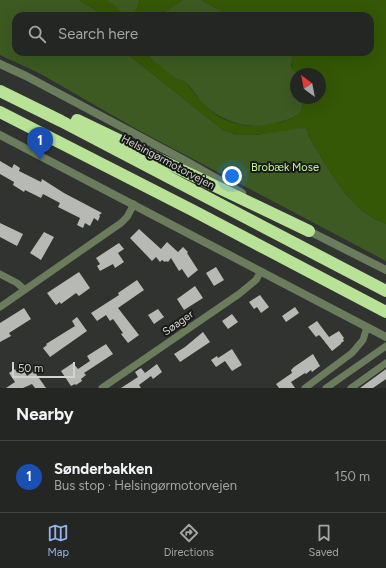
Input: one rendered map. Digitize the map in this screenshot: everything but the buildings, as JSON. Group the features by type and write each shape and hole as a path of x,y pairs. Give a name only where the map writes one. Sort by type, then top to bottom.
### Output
{"highway":[{"name":"Helsingørmotorvejen","path":"0,91 61,120 386,291"},
{"path":"0,112 185,206 386,312"},
{"path":"61,120 77,120 309,231"}],"street":[{"path":"0,64 26,76 177,156 309,231 386,270"},
{"path":"0,135 386,337"},
{"path":"0,307 121,223 127,217 134,204"},
{"name":"Søager","path":"102,388 239,294 256,280 262,271"},
{"path":"0,274 17,283 24,290"},
{"path":"305,388 352,353 363,340 367,327"},
{"path":"327,387 386,346"},
{"path":"351,388 386,363"}],"green space":[{"name":"Brobæk Mose","path":"0,0 79,0 99,12 12,12 12,56 130,56 223,130 235,134 256,135 294,128 306,128 309,132 308,135 327,166 350,198 358,207 369,215 386,224 386,261 138,130 39,73 0,55"},
{"path":"106,0 140,0 135,12 121,12"},
{"path":"183,0 201,0 224,12 164,12"},
{"path":"149,56 292,56 293,58 292,68 290,68 290,104 303,104 301,112 295,117 272,124 251,126 240,124 221,117 212,111 203,104 188,85 167,73"}],"shaded area":[{"path":"79,0 106,0 122,12 99,12"},
{"path":"140,0 183,0 164,12 135,12"},
{"path":"201,0 386,0 386,224 369,215 358,207 350,198 327,166 308,135 309,132 306,128 254,135 244,135 223,130 130,56 148,56 175,78 185,82 202,103 221,118 247,126 279,123 293,118 301,112 303,104 326,104 326,68 292,68 292,56 374,56 374,12 224,12"}],"place":[{"name":"Sønderbakken","path":"40,160"}]}
